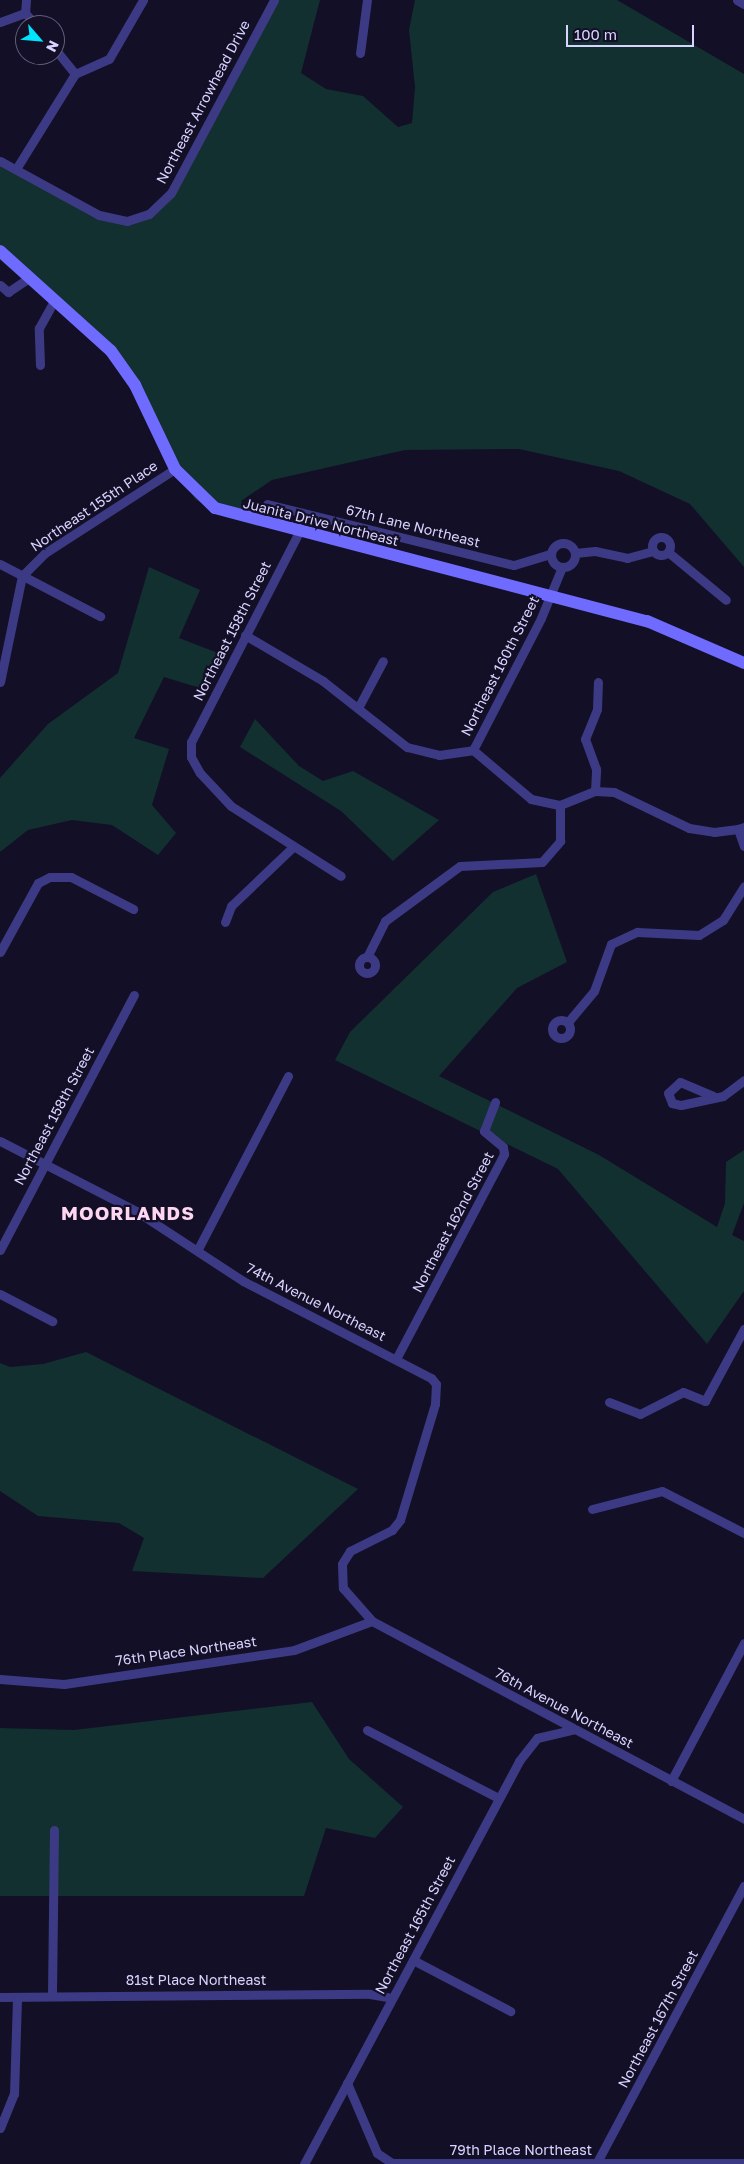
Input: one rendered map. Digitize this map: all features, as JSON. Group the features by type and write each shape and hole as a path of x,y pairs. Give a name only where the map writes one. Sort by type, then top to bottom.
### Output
{"main road":[{"name":"Juanita Drive Northeast","path":"0,251 111,351 135,385 174,468 215,508 299,532 551,595 677,632 744,663"}],"street":[{"path":"0,22 26,13 26,0"},
{"path":"16,169 75,74 110,59 143,0"},
{"name":"Northeast Arrowhead Drive","path":"0,161 114,221 149,214 171,194 274,0"},
{"path":"360,53 367,0"},
{"path":"737,0 744,4"},
{"path":"65,62 75,74"},
{"path":"0,285 8,292 30,277"},
{"path":"40,365 39,328 55,299"},
{"name":"Northeast 155th Place","path":"22,576 45,553 174,468"},
{"name":"67th Lane Northeast","path":"267,504 514,565 551,554 563,543 575,553 595,551 627,558 653,551 662,556 668,552"},
{"name":"Northeast 158th Street","path":"292,848 232,806 200,773 191,757 191,742 299,532"},
{"name":"67th Lane Northeast","path":"653,551 654,541 660,537 669,542 668,552"},
{"name":"67th Lane Northeast","path":"668,552 726,600"},
{"path":"551,554 562,567 572,563 575,553"},
{"path":"0,564 100,616"},
{"name":"Northeast 160th Street","path":"473,750 551,595 562,567"},
{"path":"0,682 22,576"},
{"path":"245,634 323,681 358,708 387,734 421,752 439,755 473,750 514,789 531,798 560,804 595,790 628,796 700,831 741,828 744,846"},
{"path":"358,708 383,661"},
{"path":"595,790 596,769 585,739 597,709 598,682"},
{"path":"366,957 385,921 460,866 542,862 560,841 560,804"},
{"path":"225,922 231,906 292,848 341,876"},
{"path":"0,952 38,883 50,877 71,877 133,909"},
{"path":"568,1022 594,991 611,944 638,932 698,935 722,920 744,886"},
{"name":"Northeast 158th Street","path":"0,1250 43,1163 134,995"},
{"path":"198,1249 288,1076"},
{"path":"713,1096 735,1090 744,1080"},
{"name":"Northeast 162nd Street","path":"396,1359 504,1154 503,1147 484,1131 495,1102"},
{"name":"74th Avenue Northeast","path":"0,1141 198,1249 243,1281 396,1359 436,1384 430,1425 400,1520 392,1530 350,1551 342,1564 343,1588 372,1621"},
{"path":"0,1294 52,1321"},
{"path":"609,1402 640,1414 683,1392 705,1401 744,1329"},
{"path":"592,1510 662,1491 744,1533"},
{"name":"76th Place Northeast","path":"0,1679 64,1684 294,1650 372,1621"},
{"name":"76th Avenue Northeast","path":"372,1621 744,1819"},
{"path":"670,1781 744,1643"},
{"name":"Northeast 165th Street","path":"304,2164 498,1798 537,1738 576,1728"},
{"path":"367,1730 498,1798"},
{"path":"52,1994 54,1830"},
{"name":"Northeast 167th Street","path":"596,2164 744,1886"},
{"path":"413,1960 510,2011"},
{"name":"81st Place Northeast","path":"0,1997 52,1994 370,1994 392,1998"},
{"path":"0,2128 14,2094 17,1997"},
{"name":"79th Place Northeast","path":"347,2082 377,2154 392,2163 744,2164"}],"green space":[{"path":"274,0 320,0 301,73 326,89 363,96 398,127 412,123 415,87 409,30 415,0 617,0 744,74 744,567 690,504 619,471 519,449 405,450 272,480 241,501 258,526 225,517 195,499 175,469 135,385 109,354 0,260 0,161 99,215 127,221 160,205"},
{"path":"149,567 200,590 179,638 218,653 200,688 164,677 134,738 169,749 152,805 176,833 158,855 112,825 72,820 28,830 0,852 0,778 48,724 118,673"},
{"path":"255,719 299,766 323,781 353,771 439,820 393,861 341,811 240,747"},
{"path":"536,874 567,962 517,988 439,1076 599,1155 717,1227 725,1203 726,1162 744,1150 744,1203 732,1235 744,1241 744,1291 707,1344 558,1169 335,1060 350,1032 493,892"},
{"path":"86,1352 358,1489 263,1578 132,1571 144,1538 119,1523 38,1516 0,1491 0,1363 10,1367 43,1364"},
{"path":"312,1702 349,1759 403,1807 375,1838 326,1828 304,1896 0,1896 0,1728 74,1730"}],"district":[{"name":"MOORLANDS","path":"128,1213"}]}
